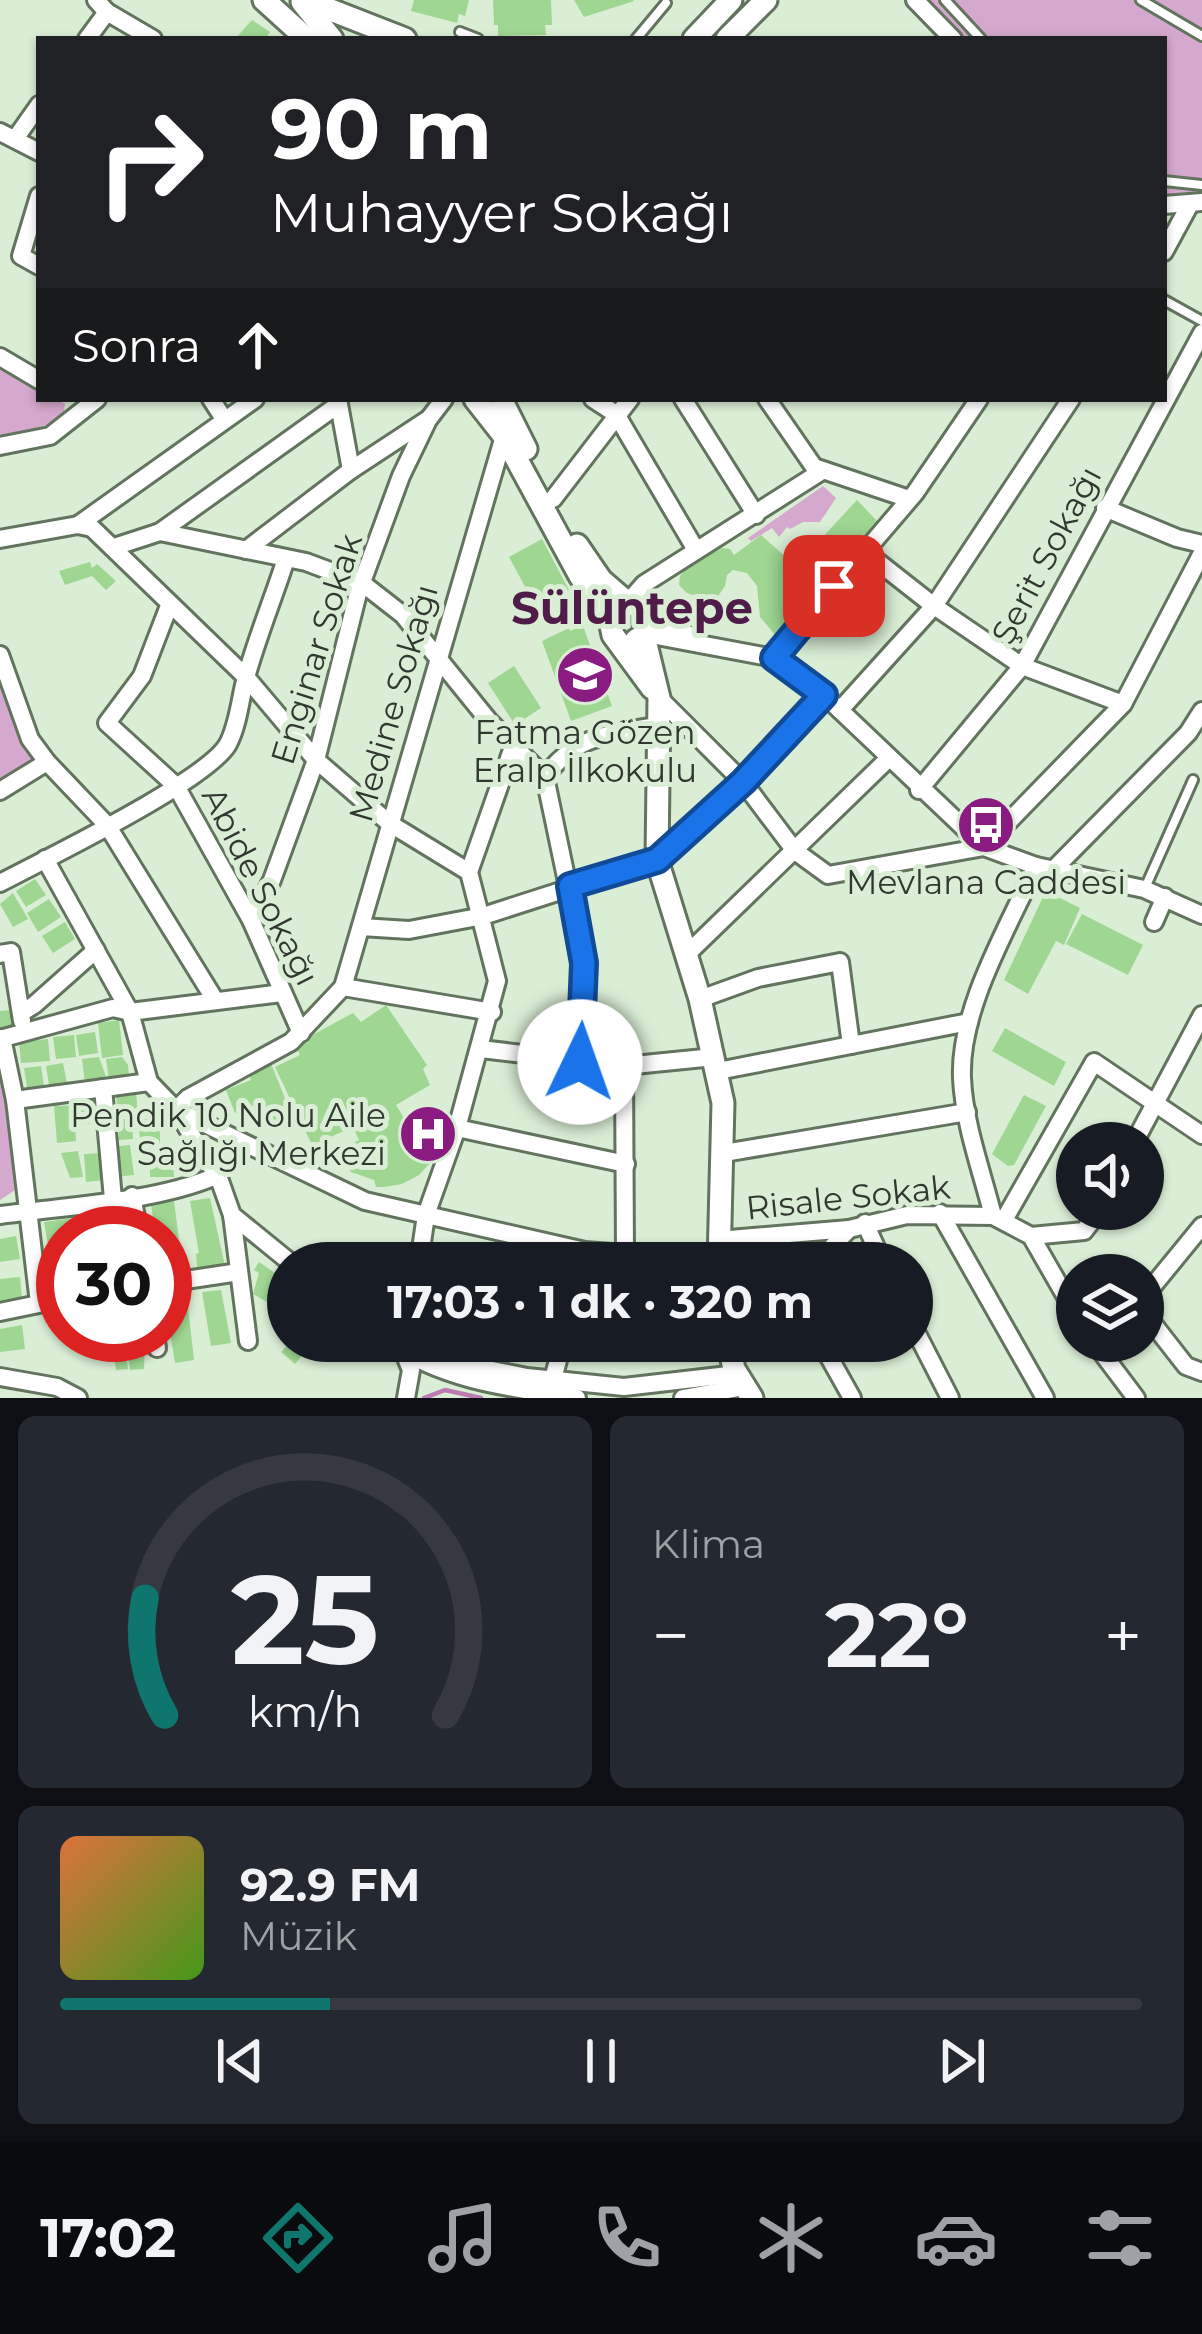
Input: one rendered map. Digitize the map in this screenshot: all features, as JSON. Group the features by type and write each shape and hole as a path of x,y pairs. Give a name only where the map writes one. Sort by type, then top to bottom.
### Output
{"street":[{"path":"265,0 304,36"},
{"path":"302,0 357,31 387,36"},
{"path":"302,0 330,36"},
{"path":"697,36 730,0"},
{"path":"730,36 766,0"},
{"path":"915,0 950,36"},
{"path":"88,36 102,6 148,36"},
{"path":"36,108 7,135 36,150"},
{"path":"1167,247 1195,204"},
{"path":"36,206 21,256 36,264"},
{"name":"Şerit Sokağı","path":"1167,397 1202,333"},
{"path":"0,357 36,378"},
{"path":"0,446 50,436 85,402"},
{"path":"213,402 224,419"},
{"path":"78,525 250,402"},
{"path":"114,547 160,532 339,402 351,470"},
{"name":"Enginar Sokak","path":"251,920 272,880 316,760 362,583 401,476 428,420 443,402"},
{"path":"477,402 504,436 580,576 711,647"},
{"path":"503,402 601,580 631,602 645,635 659,698 657,860 700,999 724,1103 720,1242"},
{"path":"598,402 616,414 696,550"},
{"path":"553,499 627,402"},
{"path":"685,402 756,515"},
{"path":"769,402 814,467 909,499"},
{"path":"774,658 909,499 978,402"},
{"path":"840,710 934,606 1069,402"},
{"name":"Şerit Sokağı","path":"919,790 1022,666 1164,402"},
{"path":"246,550 351,470 428,420"},
{"name":"Medine Sokağı","path":"343,987 504,436"},
{"path":"821,471 696,550 631,602 610,629 659,698 743,782 795,851 828,875 984,848 1123,704 1202,548 1106,508"},
{"path":"0,539 78,525 92,528 246,677 316,760 389,823 470,872"},
{"path":"160,532 286,559 362,583 403,615 513,747 545,777 584,963 580,1062"},
{"path":"864,551 1022,666 1123,704"},
{"path":"0,883 176,786 215,759 228,744 286,559"},
{"name":"Abide Sokağı","path":"169,606 142,676 107,723 176,786 251,920 302,1033"},
{"path":"618,639 645,635 774,658 824,695 984,848 1044,868 1144,889 1202,916"},
{"path":"0,655 30,739 106,825 215,1000"},
{"path":"361,926 410,930 483,916 657,860 743,782 824,695"},
{"path":"998,1218 967,1112 962,1074 969,1022 1044,868 1188,733 1202,711"},
{"path":"545,777 579,742 660,725"},
{"path":"422,1242 426,1215 492,1012 497,981 470,872 513,747"},
{"path":"686,955 887,759"},
{"path":"0,791 46,762"},
{"path":"45,859 130,1012 149,1082 176,1110 216,1176 232,1215 248,1341"},
{"path":"1154,922 1165,897"},
{"path":"21,1012 34,1006 96,950"},
{"path":"0,954 11,952 24,1034"},
{"path":"700,999 758,978 840,962 851,1045"},
{"path":"176,1110 188,1098 302,1033 343,987 492,1012"},
{"path":"36,1279 14,1100 1,1038 113,1008 130,1012 282,993"},
{"path":"1144,1122 1202,1015"},
{"path":"481,1048 624,1066 716,1064 969,1022"},
{"path":"998,1218 1094,1062 1202,1135"},
{"path":"624,1066 626,1242"},
{"path":"14,1100 149,1082"},
{"path":"103,1088 113,1199"},
{"name":"Risale Sokak","path":"176,1110 365,1201 527,1242"},
{"path":"724,1153 967,1112"},
{"path":"457,1128 626,1165"},
{"path":"0,1215 132,1196 216,1176"},
{"path":"132,1196 134,1206"},
{"path":"940,1213 1045,1398"},
{"name":"Risale Sokak","path":"781,1242 940,1213 998,1218 1031,1236 1056,1279"},
{"path":"232,1215 267,1243"},
{"path":"840,1242 857,1226 869,1242"},
{"path":"1164,1272 1202,1226"},
{"path":"1031,1236 1085,1230"},
{"path":"192,1279 238,1272"},
{"path":"0,1312 36,1305"},
{"path":"1164,1338 1186,1366 1202,1372"},
{"path":"406,1398 411,1370 407,1362"},
{"path":"455,1362 578,1398"},
{"path":"832,1362 852,1398"},
{"path":"932,1362 950,1398"},
{"path":"1109,1362 1136,1398"},
{"path":"0,1377 57,1387 78,1398"},
{"path":"551,1391 744,1386"},
{"path":"683,1398 744,1386"}],"lane":[{"path":"945,0 978,36"},
{"path":"1141,0 1202,36"},
{"path":"642,36 667,2"},
{"path":"460,32 470,36"},
{"path":"1167,182 1202,185"},
{"path":"1167,302 1202,321"},
{"path":"1144,889 1193,780"}],"shaded area":[{"path":"924,0 1202,0 1202,196 1167,200 1167,36 960,36"},
{"path":"0,363 36,386 36,402 65,404 58,422 0,438"},
{"path":"823,486 836,498 820,522 787,527 779,537 772,528 751,541 748,538"},
{"path":"0,674 8,706 36,758 0,781"},
{"path":"0,1061 18,1188 0,1200"}],"building":[{"path":"414,0 469,0 465,16 459,14 457,23 411,11"},
{"path":"493,0 551,0 552,25 545,25 546,35 498,36"},
{"path":"574,0 633,0 634,1 584,17"},
{"path":"252,20 270,32 267,36 238,36"},
{"path":"857,500 879,523 777,637 760,617 757,586 747,573 733,570 727,575 714,602 687,593 679,585 688,566 722,548 734,555 761,535 796,566"},
{"path":"542,539 569,590 536,607 509,557"},
{"path":"90,562 92,568 97,564 116,581 106,590 92,576 65,585 59,571"},
{"path":"583,626 612,706 571,721 542,641"},
{"path":"514,666 541,708 515,725 488,683"},
{"path":"35,879 46,895 26,907 16,891"},
{"path":"13,893 28,919 13,927 0,904"},
{"path":"1050,893 1080,908 1064,945 1056,941 1028,994 1004,980 1043,897"},
{"path":"49,899 61,917 38,932 27,913"},
{"path":"1082,914 1143,945 1128,975 1066,944"},
{"path":"65,922 75,939 53,953 42,936"},
{"path":"386,1005 427,1065 423,1069 430,1085 396,1105 404,1118 423,1106 432,1134 430,1163 419,1175 402,1184 376,1187 374,1180 351,1172 336,1151 359,1140 353,1127 312,1145 275,1067 300,1055 296,1047 309,1042 307,1038 353,1013 361,1022"},
{"path":"13,1010 15,1032 0,1033 0,1011"},
{"path":"119,1020 123,1055 102,1058 98,1023"},
{"path":"1005,1028 1066,1062 1054,1086 992,1051"},
{"path":"95,1032 98,1053 79,1056 76,1035"},
{"path":"74,1035 76,1057 56,1059 53,1037"},
{"path":"48,1039 50,1061 21,1063 19,1042"},
{"path":"99,1057 107,1080 85,1084 82,1059"},
{"path":"122,1057 129,1078 109,1080 106,1059"},
{"path":"270,1061 293,1118 273,1125 264,1101 235,1113 226,1090 251,1080 247,1070"},
{"path":"63,1063 68,1088 50,1091 46,1066"},
{"path":"41,1066 45,1092 28,1094 24,1068"},
{"path":"136,1092 138,1115 118,1117 116,1093"},
{"path":"1024,1095 1046,1106 1014,1165 1008,1166 992,1154"},
{"path":"99,1096 102,1122 75,1125 76,1141 57,1143 54,1106 80,1105 82,1109 81,1098"},
{"path":"119,1119 132,1119 133,1139 119,1140"},
{"path":"139,1119 160,1119 160,1145 140,1146"},
{"path":"130,1145 134,1175 114,1177 111,1147"},
{"path":"78,1151 83,1177 70,1178 61,1153"},
{"path":"103,1153 106,1180 86,1182 84,1154"},
{"path":"173,1160 174,1177 150,1177 150,1161"},
{"path":"210,1198 225,1266 197,1269 199,1253 190,1201"},
{"path":"16,1236 20,1259 0,1262 0,1239"},
{"path":"259,1262 267,1268 267,1302 253,1294 259,1273 254,1270"},
{"path":"20,1277 22,1298 0,1301 0,1279"},
{"path":"221,1290 231,1343 211,1346 202,1292"},
{"path":"22,1325 25,1349 0,1352 0,1329"},
{"path":"115,1362 127,1362 128,1369 116,1370"},
{"path":"129,1362 144,1362 144,1369 130,1370"}],"waterway":[{"path":"424,1398 445,1390 481,1398"}],"place":[{"name":"Fatma Gözen Eralp İlkokulu","path":"585,675"},
{"name":"Mevlana Caddesi","path":"986,825"},
{"name":"Pendik 10 Nolu Aile Sağlığı Merkezi","path":"428,1134"}],"district":[{"name":"Sülüntepe","path":"632,608"}],"route":[{"path":"580,1062 584,963 570,886 657,860 743,782 824,695 774,658 834,586"}]}
